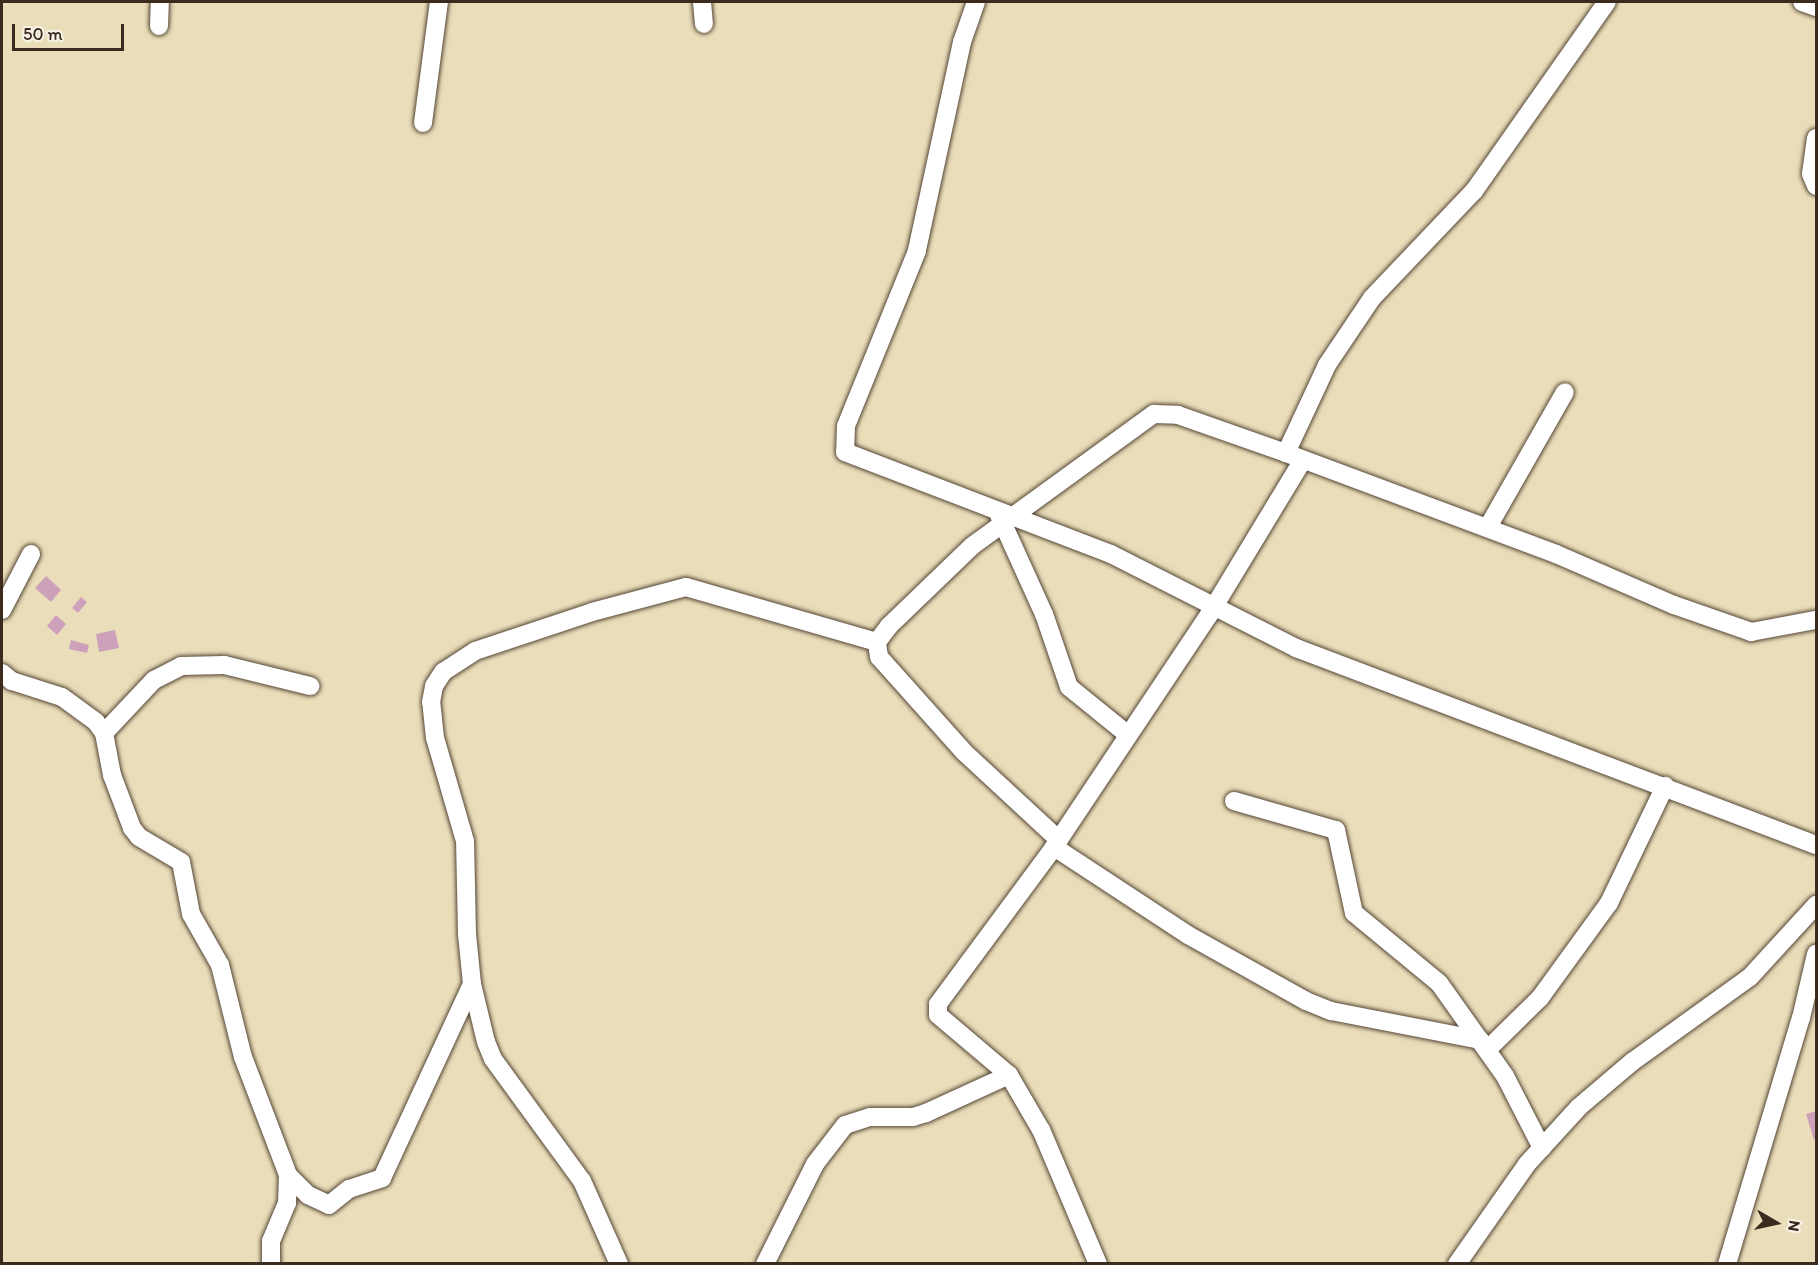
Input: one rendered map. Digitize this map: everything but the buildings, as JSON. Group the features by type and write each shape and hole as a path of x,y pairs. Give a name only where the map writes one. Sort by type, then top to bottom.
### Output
{"street":[{"path":"159,26 160,2"},
{"path":"423,123 439,2"},
{"path":"702,2 704,24"},
{"path":"976,2 962,42 917,251 846,426 843,446 849,454 1004,517 1111,554 1213,608 1296,648 1816,845"},
{"path":"1098,1263 1041,1130 1009,1075 938,1015 937,1010 1057,843 1127,734 1213,608 1295,457 1327,365 1372,298 1474,191 1606,2"},
{"path":"1802,2 1816,7"},
{"path":"1816,138 1811,174 1816,186"},
{"path":"1488,528 1565,392"},
{"path":"1484,1045 1331,1011 1306,1001 1188,935 1057,843 964,752 879,657 877,642 889,626 1004,517 1154,414 1178,416 1295,457 1488,528 1674,605 1751,632 1816,620"},
{"path":"1004,517 1044,614 1069,687 1127,734"},
{"path":"2,610 31,554"},
{"path":"619,1263 582,1181 565,1153 494,1059 472,984 465,841 435,738 432,711 434,687 443,672 475,651 508,638 686,587 877,642"},
{"path":"104,733 154,680 181,666 224,664 310,686"},
{"path":"2,673 12,681 62,697 104,733 112,775 132,828 139,837 181,862 191,914 220,965 243,1057 288,1175 287,1203 272,1241 271,1263"},
{"path":"1484,1045 1540,998 1609,903 1665,786"},
{"path":"1234,801 1336,830 1354,913 1430,972 1484,1045 1542,1148"},
{"path":"1457,1263 1542,1148 1579,1107 1632,1062 1750,977 1816,905"},
{"path":"1727,1263 1809,1020 1816,954"},
{"path":"288,1175 308,1195 329,1204 349,1189 374,1182 386,1174 472,984"},
{"path":"765,1263 815,1164 845,1125 870,1117 913,1117 1009,1075"}]}
